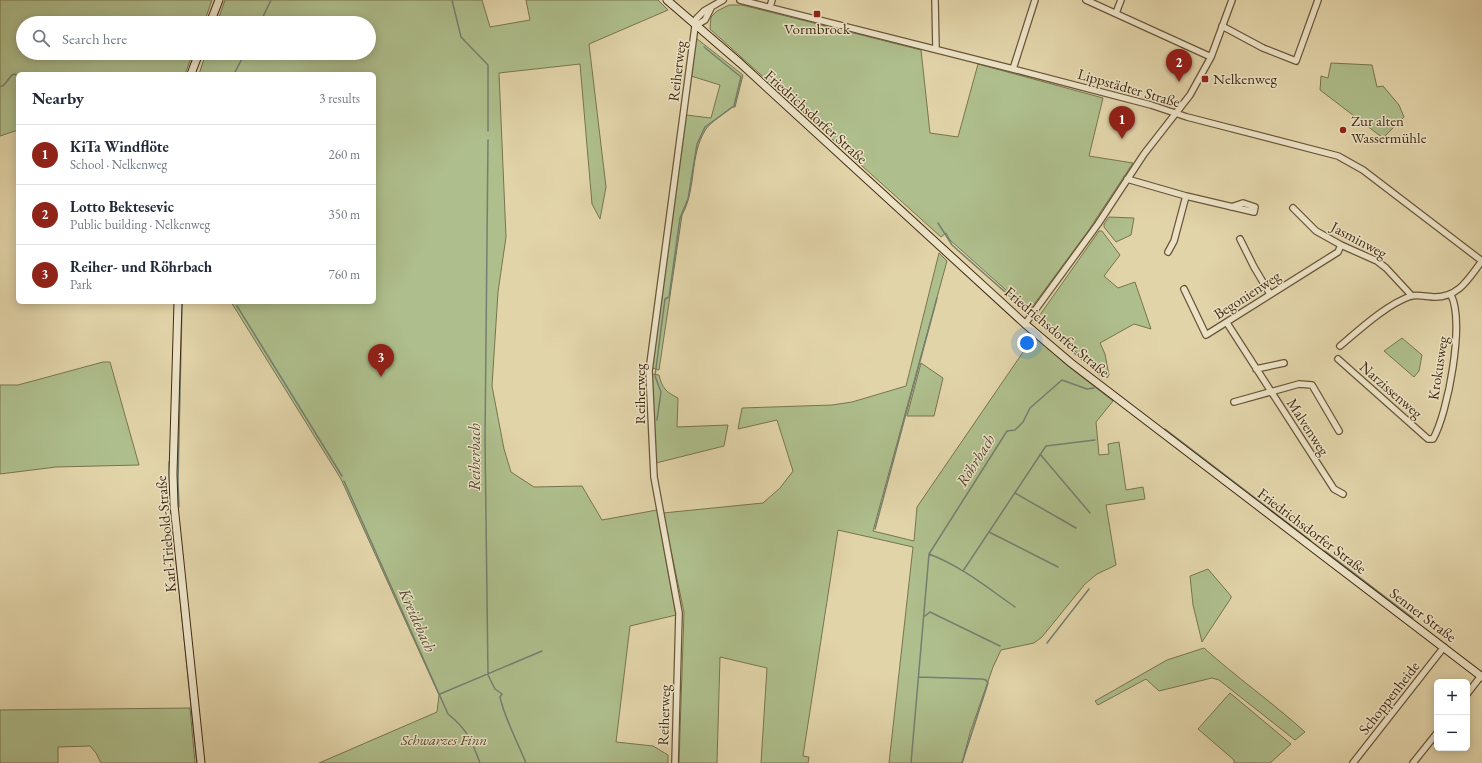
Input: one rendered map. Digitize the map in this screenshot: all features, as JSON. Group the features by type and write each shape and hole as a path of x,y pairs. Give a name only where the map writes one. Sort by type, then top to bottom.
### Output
{"main road":[{"path":"212,16 218,0"},
{"name":"Friedrichsdorfer Straße","path":"667,0 695,26 708,35 1025,324 1090,378 1367,589"},
{"path":"192,72 196,60"},
{"name":"Karl-Triebold-Straße","path":"178,304 173,474 174,505 201,763"},
{"name":"Senner Straße","path":"1367,589 1482,677"}],"street":[{"path":"695,26 705,20 713,6 723,0"},
{"name":"Lippstädter Straße","path":"740,0 1013,69 1345,159 1363,170 1482,261"},
{"path":"770,7 772,0"},
{"path":"935,0 936,50"},
{"path":"1013,69 1035,0"},
{"path":"1086,0 1211,57"},
{"path":"1116,13 1121,0"},
{"path":"1025,324 1098,224 1144,154 1190,96 1211,57 1232,0"},
{"path":"1222,26 1263,48 1296,61 1318,0"},
{"name":"Reiherweg","path":"675,763 679,613 654,476 649,371 695,26"},
{"path":"1127,179 1231,207"},
{"path":"1168,252 1174,242 1186,196"},
{"name":"Jasminweg","path":"1293,208 1316,231 1341,245 1377,261 1386,268 1412,296"},
{"path":"1240,239 1270,294"},
{"name":"Begonienweg","path":"1184,289 1206,335 1338,252 1341,245"},
{"path":"1340,346 1372,318 1412,296 1440,297 1451,295 1460,288 1482,261"},
{"name":"Krokusweg","path":"1428,439 1433,439 1435,435 1451,376 1457,316 1455,303 1451,295"},
{"name":"Malvenweg","path":"1227,323 1334,489 1343,494"},
{"name":"Narzissenweg","path":"1338,359 1428,439"},
{"path":"1256,369 1284,363"},
{"path":"1234,402 1299,384 1312,385 1339,431"},
{"name":"Schoppenheide","path":"1353,763 1444,648"},
{"path":"1470,691 1482,677"},
{"path":"1413,763 1434,737"}],"green space":[{"path":"0,0 212,0 206,16 16,16 16,60 190,60 186,72 16,72 16,131 0,136"},
{"name":"Schwarzes Finn","path":"225,0 482,0 490,27 530,20 526,0 658,0 668,10 589,44 606,187 600,219 592,204 580,64 499,73 506,237 498,292 492,386 504,449 511,472 534,487 582,486 602,520 657,510 676,615 630,626 616,742 653,746 668,755 668,763 319,763 437,712 439,695 341,479 232,304 376,304 376,72 200,72 204,60 376,60 376,16 219,16"},
{"path":"729,5 742,5 921,50 930,133 958,137 978,64 1103,98 1089,156 1133,163 1088,231 1032,307 1027,309 950,240 946,233 941,237 710,29 711,17 717,11"},
{"path":"696,38 743,75 735,107 732,107 706,129 697,150 690,194 682,215 659,370 652,368 686,115 711,118 720,85 691,76"},
{"path":"1331,63 1372,65 1377,87 1383,86 1399,105 1404,117 1383,138 1320,90 1321,76 1328,78"},
{"path":"1109,217 1134,218 1131,235 1116,242 1104,227 1104,224"},
{"path":"1099,231 1102,231 1120,255 1104,276 1118,288 1135,282 1151,329 1134,324 1100,343 1105,354 1109,375 1107,378 1037,319"},
{"path":"939,253 947,261 873,531 914,541 917,507 1034,336 1068,366 1113,401 1096,422 1099,455 1109,454 1108,444 1119,442 1126,490 1143,487 1145,499 1106,505 1116,565 1097,574 1085,584 1042,637 1034,643 1001,650 993,667 970,733 962,763 889,763 913,547 838,530 803,756 809,757 808,763 761,763 767,668 720,657 717,763 679,763 684,612 663,513 763,503 780,488 793,471 777,420 738,429 742,408 832,405 852,402 906,386"},
{"path":"1402,338 1422,355 1419,371 1414,377 1384,351"},
{"path":"103,362 110,362 139,465 56,467 0,474 0,385 18,385"},
{"path":"921,363 943,378 934,416 907,416"},
{"path":"652,374 659,375 665,389 670,394 678,398 677,427 728,425 724,446 656,463"},
{"path":"1208,569 1231,596 1231,598 1202,642 1193,605 1190,576"},
{"path":"1204,648 1305,732 1295,740 1219,680 1212,678 1159,691 1146,679 1098,705 1095,701 1167,660"},
{"path":"1230,693 1291,744 1270,763 1234,763 1234,760 1198,729"},
{"path":"190,708 195,763 101,763 96,753 90,746 58,747 58,763 0,763 0,710"}],"waterway":[{"path":"263,16 271,0"},
{"name":"Reiherbach","path":"452,0 461,37 488,65 488,131"},
{"path":"657,420 661,392 655,376 665,299 669,297 680,218 688,199 697,144 705,127 734,106 741,77 704,47"},
{"path":"235,72 241,60"},
{"name":"Kreidebach","path":"0,86 3,86 12,75 16,75"},
{"name":"Reiherbach","path":"488,140 485,440 488,675 495,689 502,694 500,697 502,705 526,763"},
{"name":"Röhrbach","path":"938,223 952,245 1023,308"},
{"path":"875,529 937,298"},
{"path":"179,507 178,481 182,304"},
{"name":"Kreidebach","path":"237,306 342,476"},
{"name":"Röhrbach","path":"1037,321 1102,377"},
{"name":"Röhrbach","path":"911,763 929,554 1007,431 1015,430 1023,422 1030,408 1062,380 1087,389 1094,388"},
{"path":"1165,429 1310,540"},
{"path":"963,571 1046,446 1095,440"},
{"path":"1040,454 1090,513"},
{"path":"169,462 170,500 197,763"},
{"name":"Kreidebach","path":"344,481 448,714 460,725 468,736 480,763"},
{"path":"1015,493 1076,528"},
{"path":"989,532 1058,567"},
{"path":"1325,551 1413,618"},
{"path":"929,554 963,571 1015,607"},
{"path":"1047,643 1089,589"},
{"path":"925,616 930,612 1000,646"},
{"name":"Reiherbach","path":"440,694 542,651"},
{"path":"919,677 982,679 986,680 988,683 962,763"}],"place":[{"name":"Vormbrock","path":"817,14"},
{"name":"Nelkenweg","path":"1205,79"},
{"name":"Lotto Bektesevic","path":"1179,82"},
{"name":"Zur alten Wassermühle","path":"1343,130"},
{"name":"KiTa Windflöte","path":"1122,139"},
{"name":"Reiher- und Röhrbach","path":"381,377"}]}
